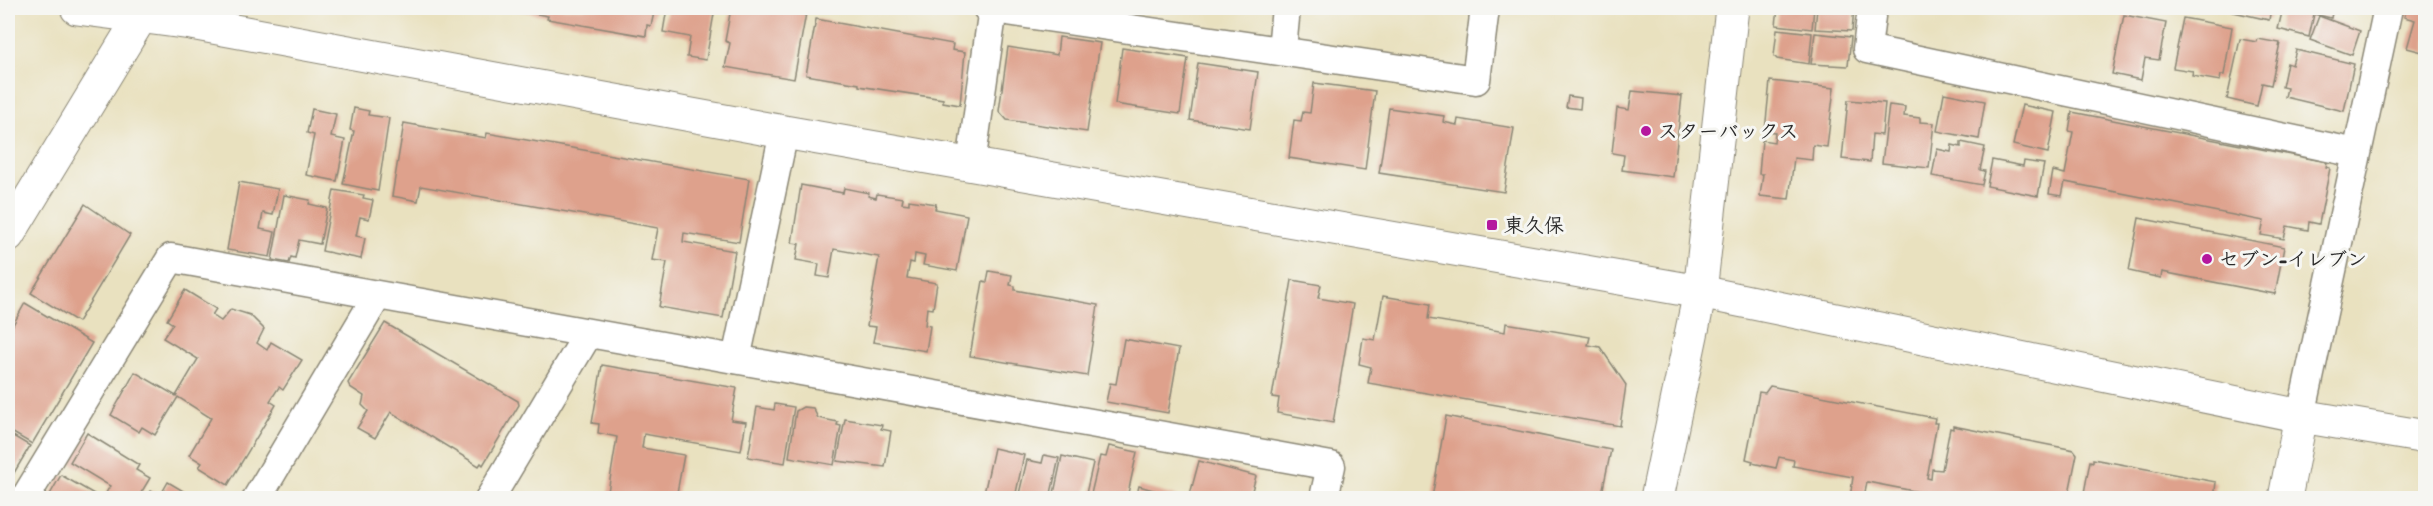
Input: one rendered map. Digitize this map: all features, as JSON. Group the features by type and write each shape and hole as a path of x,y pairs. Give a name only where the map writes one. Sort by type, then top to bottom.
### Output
{"street":[{"path":"77,8 143,12 191,23 784,132 1700,292 2301,416 2426,437"},
{"path":"971,164 991,8 1281,49 1476,80 1485,8"},
{"path":"1281,49 1286,8"},
{"path":"1657,498 1700,292 1732,8"},
{"path":"1872,8 1867,49 2356,153"},
{"path":"2285,498 2388,8"},
{"path":"8,235 143,12"},
{"path":"736,359 784,132"},
{"path":"25,498 171,258 1331,466 1324,498"},
{"path":"257,498 377,296"},
{"path":"490,498 588,334"}],"building":[{"path":"506,8 655,8 651,26 647,25 646,36 547,19 548,16"},
{"path":"667,8 715,8 706,60 687,57 690,37 663,32"},
{"path":"731,8 807,8 794,79 725,67 730,43 725,41"},
{"path":"1778,8 1814,8 1812,29 1776,25"},
{"path":"1817,8 1854,8 1852,31 1815,29"},
{"path":"2216,8 2271,8 2269,20"},
{"path":"2283,8 2333,8 2331,18 2314,14 2309,37 2278,29"},
{"path":"2407,8 2426,8 2426,53 2407,48 2415,20 2404,17"},
{"path":"2124,15 2166,23 2159,60 2145,58 2141,80 2112,74"},
{"path":"2319,16 2360,31 2352,55 2310,40"},
{"path":"2183,18 2232,27 2224,75 2221,75 2220,81 2192,76 2193,71 2173,68"},
{"path":"816,19 953,44 952,50 965,52 960,105 943,102 943,99 806,75"},
{"path":"1777,29 1812,33 1809,64 1777,59 1774,56"},
{"path":"1815,33 1851,37 1848,66 1811,64"},
{"path":"1059,37 1100,43 1087,132 1007,120 999,111 1008,47 1057,55"},
{"path":"2240,39 2280,43 2271,85 2262,83 2257,106 2227,99"},
{"path":"1122,48 1188,58 1180,114 1115,104"},
{"path":"2296,50 2354,64 2344,111 2285,97 2287,88 2282,87 2287,63 2292,65"},
{"path":"1198,63 1258,72 1250,129 1190,120"},
{"path":"1770,81 1834,88 1827,147 1813,145 1812,160 1794,158 1789,199 1760,196 1763,174 1759,174 1762,140 1774,142 1775,132 1765,131"},
{"path":"1314,83 1375,91 1365,170 1289,158 1294,120 1301,121 1303,112 1310,113"},
{"name":"スターバックス","path":"1632,91 1682,96 1673,177 1622,170 1624,155 1612,153 1617,108 1629,110"},
{"path":"1944,93 1985,101 1979,139 1937,131"},
{"path":"1568,96 1581,98 1580,109 1566,107"},
{"path":"1848,100 1885,103 1882,135 1872,134 1870,162 1842,159"},
{"path":"1889,105 1905,107 1904,116 1920,118 1920,122 1934,123 1929,168 1882,163"},
{"path":"2022,105 2056,112 2048,153 2013,145"},
{"path":"354,108 369,111 368,115 389,118 378,191 343,184 354,131 350,130"},
{"path":"1389,108 1444,116 1443,122 1457,125 1458,119 1514,128 1504,192 1379,173"},
{"path":"312,109 336,114 331,137 345,140 337,181 306,175 314,135 307,133"},
{"path":"2072,112 2327,162 2326,167 2330,168 2319,224 2309,222 2308,230 2287,226 2284,239 2261,235 2264,221 2065,182 2062,196 2049,194 2053,171 2065,174 2073,132 2069,131"},
{"path":"404,123 486,138 487,133 749,179 739,242 684,233 683,242 735,251 723,318 659,307 667,262 652,260 658,228 421,186 418,201 392,196"},
{"path":"1961,142 1985,147 1980,170 1985,171 1982,185 1932,176 1937,149 1951,152 1952,145 1961,147"},
{"path":"1992,160 2023,166 2024,161 2044,164 2038,196 1987,186"},
{"path":"239,182 278,189 273,215 263,213 260,229 275,232 270,257 227,250"},
{"path":"801,185 843,193 844,188 869,193 868,196 876,198 877,194 903,198 902,203 909,204 909,200 936,204 935,209 967,215 957,271 923,265 925,256 915,254 914,263 910,262 907,278 937,283 933,309 927,308 925,325 930,326 926,351 873,342 876,327 867,326 879,257 834,249 829,278 817,276 819,264 796,260 799,244 792,243"},
{"path":"334,190 364,195 363,198 373,200 369,219 360,217 356,236 365,238 361,259 322,251"},
{"path":"284,195 310,200 309,204 327,208 320,244 299,240 295,258 291,257 289,263 272,260"},
{"path":"85,204 130,235 78,322 31,293"},
{"name":"セブン-イレブン","path":"2139,218 2284,247 2275,294 2162,272 2161,278 2129,271"},
{"path":"989,271 1012,275 1010,285 1015,286 1015,290 1098,305 1087,376 970,356 983,281 987,282"},
{"path":"1292,280 1321,285 1318,298 1353,304 1333,423 1277,413 1279,398 1272,397"},
{"path":"185,290 216,309 212,315 221,321 231,309 250,315 264,329 257,343 267,350 271,342 302,360 283,390 279,387 270,401 276,405 228,485 199,467 202,463 189,455 211,418 178,397 155,435 142,427 139,432 111,415 135,372 176,396 198,359 163,338 173,324 167,320"},
{"path":"1383,296 1430,304 1428,319 1505,332 1506,323 1590,337 1588,345 1600,347 1626,385 1620,426 1368,383 1371,367 1359,364 1363,338 1375,340"},
{"path":"25,303 92,343 32,444 8,430 8,334"},
{"path":"385,323 518,401 519,405 483,465 481,463 479,466 391,412 375,438 357,428 368,411 362,405 364,396 350,387 348,383"},
{"path":"1124,339 1179,349 1168,413 1106,402 1110,383 1116,384"},
{"path":"602,365 737,388 731,420 746,422 741,451 644,434 642,448 684,455 676,498 607,498 617,437 598,433 599,424 592,423"},
{"path":"1770,386 1935,418 1934,423 1937,423 1927,478 1931,479 1932,469 1942,470 1950,428 1953,429 1953,426 2074,450 2077,454 2068,498 1950,498 1867,482 1864,498 1850,498 1853,477 1793,466 1794,460 1779,457 1776,468 1752,463 1753,461 1746,459 1759,392 1765,393"},
{"path":"775,404 794,407 785,463 748,457 757,407 774,410"},
{"path":"803,407 813,408 818,418 838,422 837,425 841,426 834,465 789,457 796,411"},
{"path":"1446,416 1611,450 1601,498 1432,498"},
{"path":"845,419 882,425 881,429 891,431 885,467 837,461"},
{"path":"8,433 30,446 8,483"},
{"path":"87,433 139,465 136,470 150,478 138,498 115,498 106,493 110,486 70,462"},
{"path":"1109,446 1137,452 1127,498 1090,498 1100,456 1106,457"},
{"path":"994,448 1024,455 1015,498 983,498"},
{"path":"1044,455 1059,458 1050,498 1018,498 1027,460 1042,463"},
{"path":"1062,456 1093,463 1085,498 1053,498"},
{"path":"2093,459 2216,482 2214,498 2083,498 2090,461 2093,462"},
{"path":"1199,461 1256,476 1250,498 1189,498"},
{"path":"61,475 101,498 48,498"},
{"path":"168,482 195,498 146,498 151,491 160,496"},
{"path":"1139,486 1178,497 1136,498"}],"place":[{"name":"スターバックス","path":"1646,131"},
{"name":"東久保","path":"1492,225"},
{"name":"セブン-イレブン","path":"2207,259"}]}
